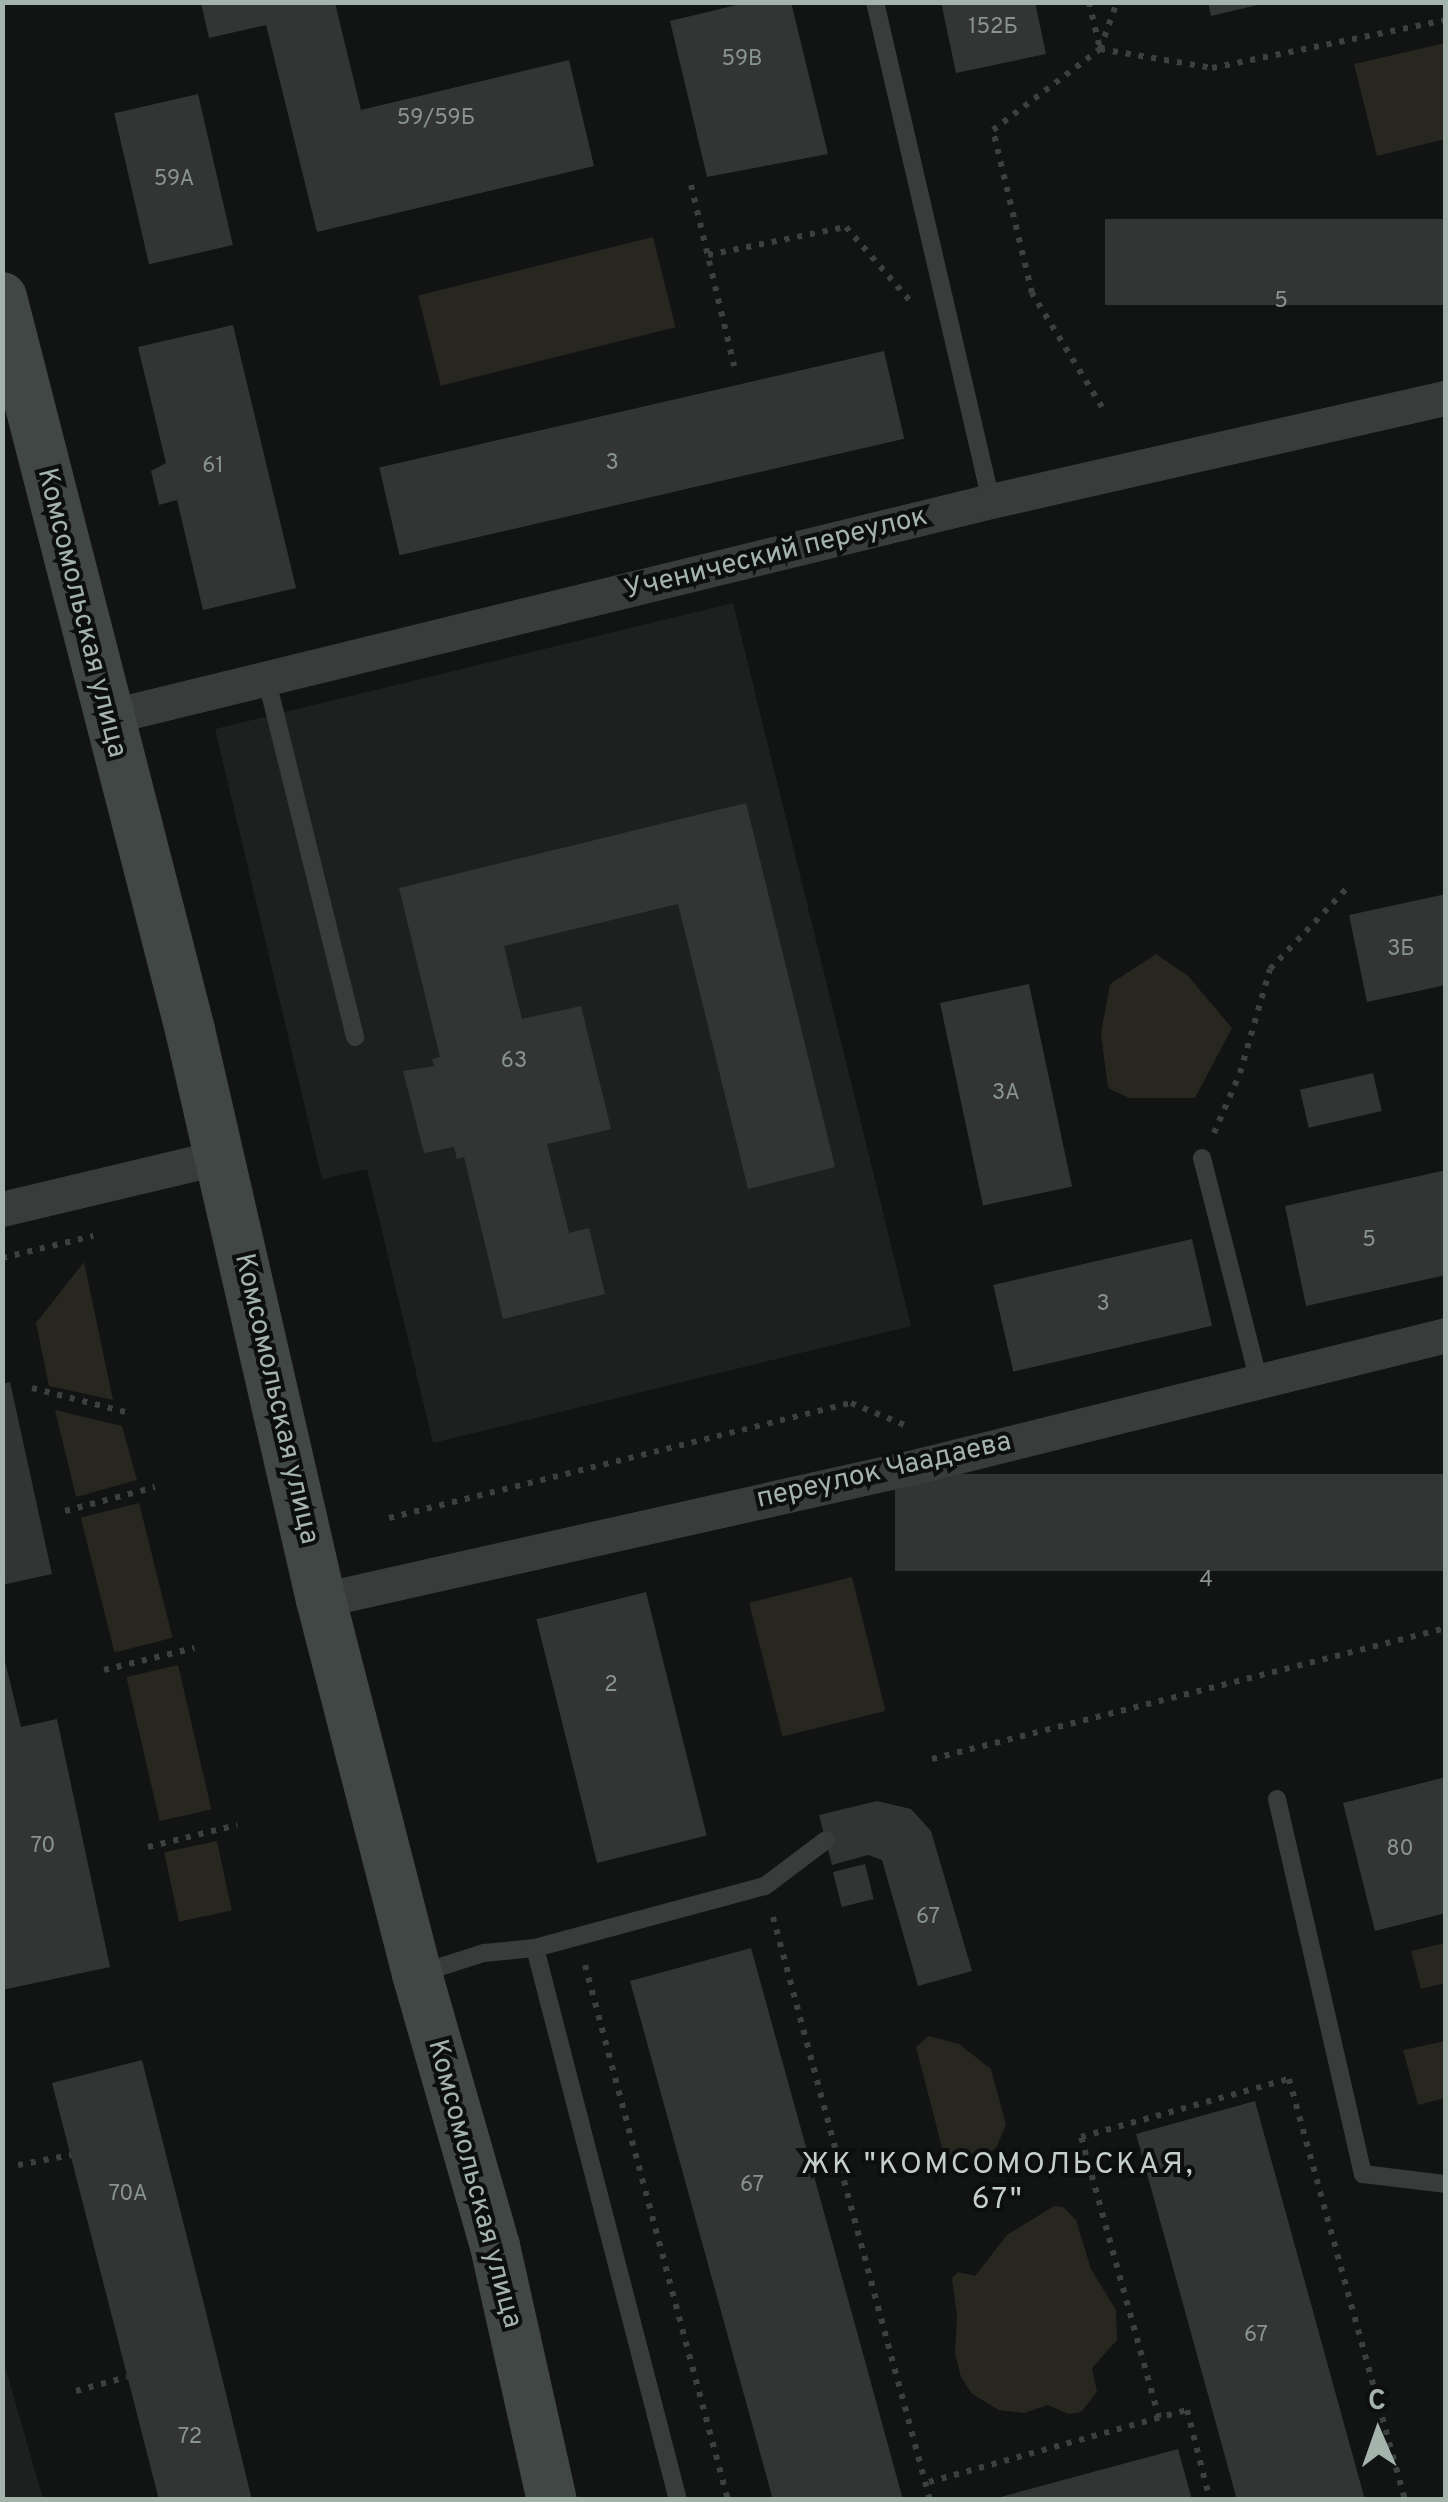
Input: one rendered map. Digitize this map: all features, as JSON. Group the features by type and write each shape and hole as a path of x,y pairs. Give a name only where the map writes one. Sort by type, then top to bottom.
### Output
{"main road":[{"name":"Комсомольская улица","path":"2,297 221,1158 322,1600 417,1974 495,2246 552,2500"}],"street":[{"name":"Ученический переулок","path":"108,717 991,501 1446,398"},
{"path":"2,1209 221,1158"},
{"name":"переулок Чаадаева","path":"322,1600 922,1465 1446,1335"}],"lane":[{"path":"875,2 991,501"},
{"path":"266,677 356,1037"},
{"path":"1202,1158 1259,1381"},
{"path":"1277,1799 1363,2174 1446,2184"},
{"path":"417,1974 484,1953 535,1948 764,1886 826,1840"},
{"path":"535,1948 678,2500"}],"path":[{"path":"1088,2 1100,50"},
{"path":"1102,407 1032,293 993,130 1100,50 1117,2"},
{"path":"1100,50 1212,68 1446,20"},
{"path":"691,185 734,366"},
{"path":"708,255 846,227 923,316"},
{"path":"1202,1158 1240,1072 1270,969 1349,886"},
{"path":"2,1258 93,1236"},
{"path":"32,1388 133,1414"},
{"path":"388,1518 850,1403 912,1428"},
{"path":"64,1511 154,1487"},
{"path":"932,1758 1446,1628"},
{"path":"104,1670 194,1648"},
{"path":"148,1847 237,1825"},
{"path":"764,1886 930,2500"},
{"path":"578,1937 728,2500"},
{"path":"1159,2418 1081,2137 1289,2079 1406,2500"},
{"path":"18,2165 71,2155"},
{"path":"76,2391 127,2376"},
{"path":"928,2482 1187,2410 1210,2500"}],"shaded area":[{"path":"1445,43 1445,139 1377,156 1354,64"},
{"path":"653,237 675,327 441,386 418,296"},
{"path":"733,603 911,1326 433,1443 367,1169 322,1179 215,729"},
{"path":"1156,954 1188,976 1232,1028 1195,1098 1129,1098 1108,1088 1101,1033 1110,984"},
{"path":"84,1262 113,1400 49,1386 36,1323"},
{"path":"55,1410 122,1426 137,1480 76,1497"},
{"path":"139,1503 173,1638 114,1652 81,1518"},
{"path":"852,1577 885,1711 783,1737 749,1603"},
{"path":"178,1665 211,1809 160,1821 126,1677"},
{"path":"217,1841 232,1910 179,1922 164,1852"},
{"path":"1445,1943 1445,1983 1421,1989 1411,1951"},
{"path":"929,2036 959,2044 991,2069 1006,2125 996,2148 980,2159 945,2159 916,2047"},
{"path":"1445,2041 1445,2098 1418,2105 1403,2050"},
{"path":"1054,2206 1063,2207 1076,2220 1091,2269 1116,2310 1117,2340 1092,2368 1097,2392 1081,2412 1068,2414 1048,2405 1024,2413 999,2410 972,2394 961,2377 955,2353 957,2317 952,2278 958,2272 975,2276 1007,2235"},
{"path":"3,2359 43,2499 3,2499"}],"building":[{"path":"749,2 791,2 828,154 707,177 670,21"},
{"path":"941,2 1035,2 1046,54 956,73"},
{"path":"1208,2 1262,2 1262,4 1211,16"},
{"path":"201,3 335,3 361,110 569,60 594,166 317,232 266,25 209,38"},
{"path":"198,94 233,245 149,264 114,113"},
{"path":"1105,219 1446,219 1446,305 1105,305"},
{"path":"233,325 296,588 203,610 177,500 159,505 151,471 166,463 138,347"},
{"path":"884,351 904,439 400,555 379,468"},
{"path":"746,803 835,1167 748,1189 678,904 504,946 522,1019 581,1006 611,1129 547,1144 569,1233 589,1228 605,1294 503,1319 464,1157 457,1159 454,1147 424,1153 403,1071 434,1066 432,1059 440,1057 399,888"},
{"path":"1446,894 1446,985 1367,1002 1349,915"},
{"path":"1029,984 1072,1186 983,1205 940,1003"},
{"path":"1373,1073 1382,1111 1309,1128 1300,1090"},
{"path":"1446,1170 1446,1275 1306,1306 1285,1206"},
{"path":"1192,1239 1212,1326 1013,1372 993,1285"},
{"path":"10,1382 52,1574 2,1585 2,1384"},
{"path":"895,1474 1446,1474 1446,1571 895,1571"},
{"path":"646,1592 707,1836 597,1863 536,1619"},
{"path":"2,1649 21,1727 57,1719 110,1967 2,1990"},
{"path":"1446,1777 1446,1913 1375,1931 1343,1803"},
{"path":"877,1801 911,1809 931,1831 972,1971 918,1986 882,1860 868,1855 832,1865 819,1815"},
{"path":"865,1864 874,1899 842,1907 833,1872"},
{"path":"751,1948 903,2500 773,2500 630,1981"},
{"path":"142,2060 252,2500 159,2500 52,2083"},
{"path":"1255,2101 1365,2500 1237,2500 1136,2134"},
{"path":"1178,2449 1192,2500 997,2498"}],"district":[{"name":"ЖК \"КОМСОМОЛЬСКАЯ, 67\"","path":"998,2183"}]}
